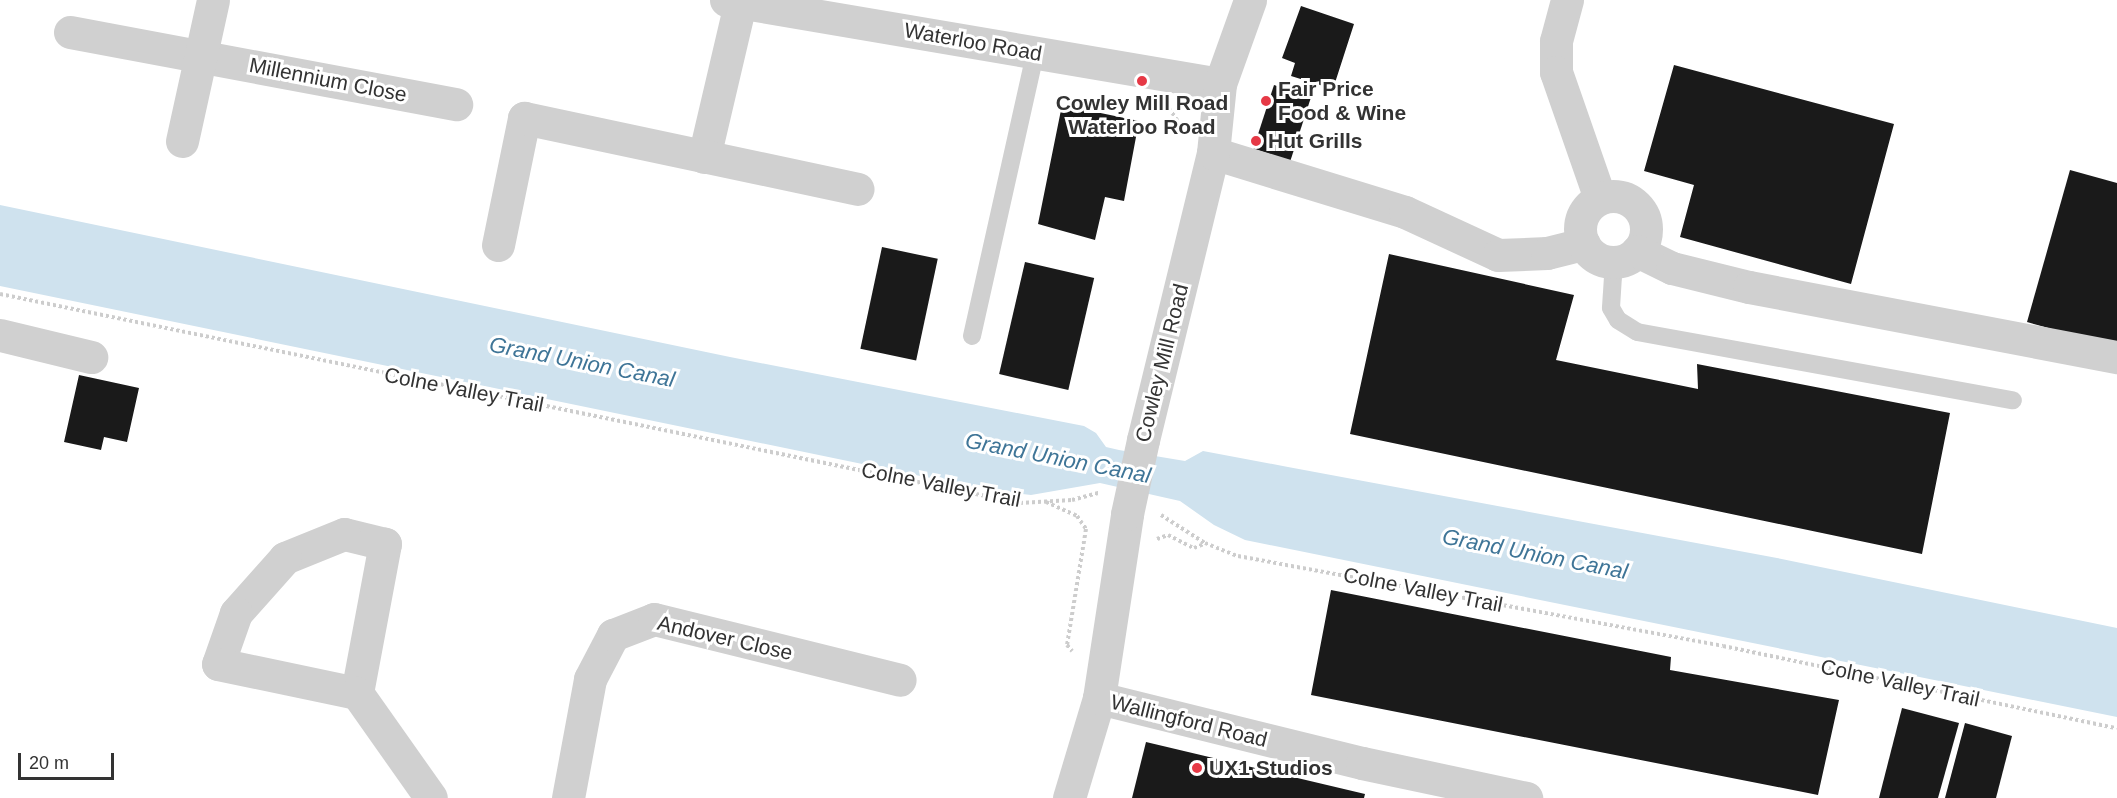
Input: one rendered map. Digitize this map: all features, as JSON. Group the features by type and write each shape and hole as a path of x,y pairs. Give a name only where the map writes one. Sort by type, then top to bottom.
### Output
{"street":[{"path":"182,141 213,0"},
{"name":"Cowley Mill Road","path":"1069,798 1099,698 1143,440 1214,153 1220,84 1250,0"},
{"path":"1567,0 1556,41 1556,72 1600,198"},
{"path":"704,156 733,2"},
{"name":"Waterloo Road","path":"733,2 1220,84"},
{"name":"Millennium Close","path":"70,32 456,104"},
{"path":"498,245 524,118 858,189"},
{"path":"1214,153 1405,212 1498,255 1529,255 1584,244"},
{"path":"1625,256 1646,231 1640,210 1620,196 1600,198 1581,220 1584,244 1593,255 1625,256 1749,287 2117,357"},
{"path":"0,335 91,357"},
{"path":"357,693 385,544 344,534 285,558 236,613 218,664 357,693 431,798"},
{"name":"Andover Close","path":"568,798 590,679 613,634 654,619 900,680"},
{"name":"Wallingford Road","path":"1099,698 1362,763 1526,798"}],"lane":[{"path":"972,336 1035,53"},
{"path":"1625,256 1611,308 1618,320 1637,332 2013,400"}],"path":[{"name":"Colne Valley Trail","path":"0,294 1020,503 1072,500 1131,506 1205,543 1238,556 1723,646 2117,728"},
{"path":"1045,501 1077,516 1086,529 1067,645 1079,661"},
{"path":"1194,548 1205,543"}],"water":[{"name":"Grand Union Canal","path":"0,205 730,357 1084,426 1096,433 1106,447 1119,450 1185,461 1203,451 1777,558 2117,628 2117,717 1245,540 1214,525 1180,501 1100,483 1031,495 988,490 0,286"}],"building":[{"path":"1301,6 1354,24 1333,89 1291,76 1295,63 1282,58"},
{"path":"1674,65 1894,124 1851,284 1680,237 1694,185 1644,171"},
{"path":"1274,85 1311,97 1290,161 1253,149"},
{"path":"1062,105 1139,121 1124,201 1105,197 1095,240 1038,224"},
{"path":"2070,170 2117,183 2117,347 2027,322"},
{"path":"882,247 938,259 916,361 860,349"},
{"path":"1389,254 1574,295 1556,360 1698,389 1697,364 1950,413 1922,554 1350,434"},
{"path":"1025,262 1094,278 1068,390 999,374"},
{"path":"79,375 139,388 127,442 104,437 101,450 64,442"},
{"path":"1331,590 1671,657 1670,670 1839,700 1818,795 1311,695"},
{"path":"1902,708 1959,723 1938,798 1879,798"},
{"path":"1965,723 2012,736 1996,798 1945,798"},
{"name":"UX1 Studios","path":"1146,742 1365,794 1364,798 1132,798"}],"place":[{"name":"Cowley Mill Road Waterloo Road","path":"1142,81"},
{"name":"Fair Price Food & Wine","path":"1266,101"},
{"name":"Hut Grills","path":"1256,141"},
{"name":"UX1 Studios","path":"1197,768"}]}
